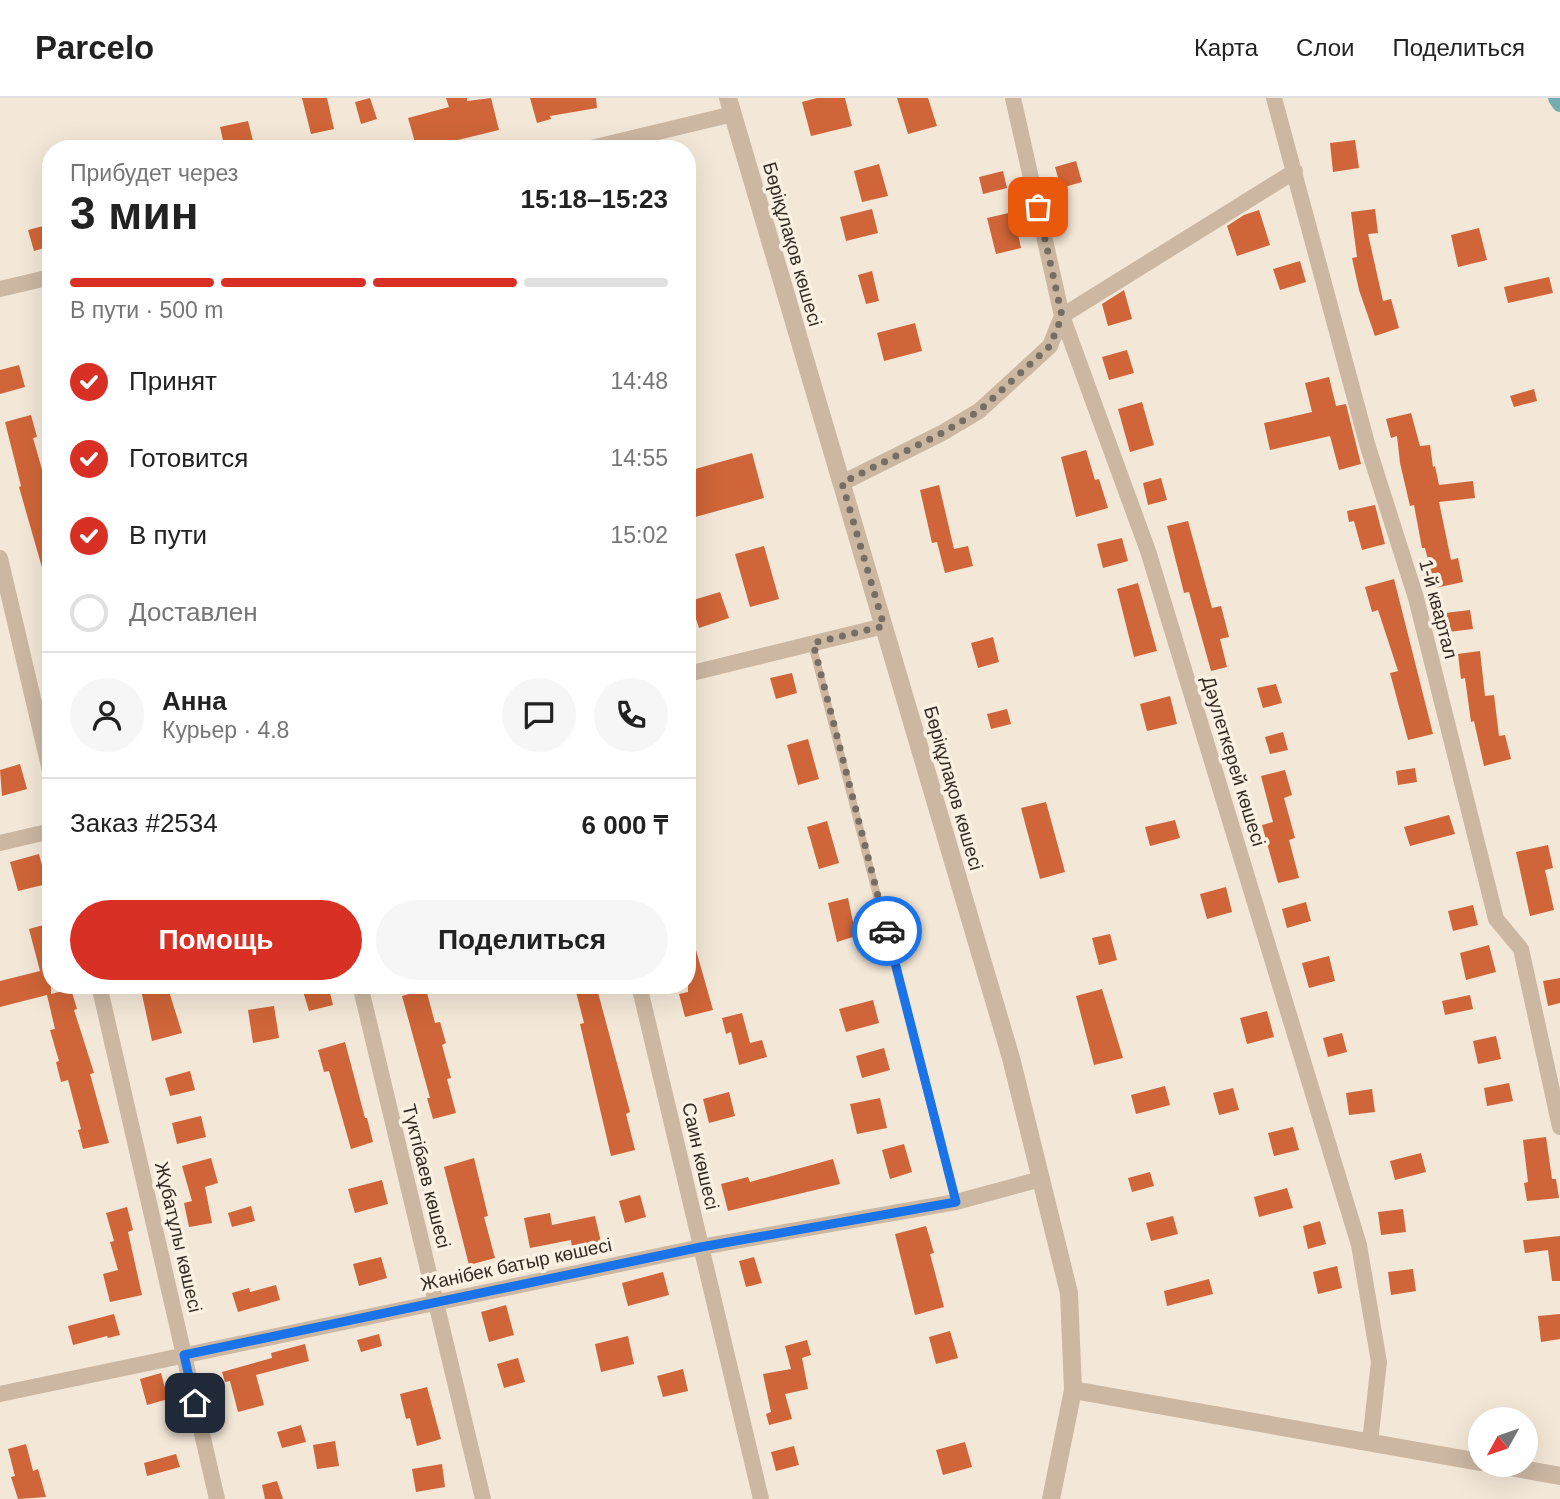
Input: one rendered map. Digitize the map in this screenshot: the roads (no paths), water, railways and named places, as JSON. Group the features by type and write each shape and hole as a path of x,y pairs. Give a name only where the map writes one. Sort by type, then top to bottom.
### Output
{"street":[{"name":"Дәулеткерей көшесі","path":"1013,98 1062,316 1147,551 1359,1245 1379,1362 1370,1442"},
{"name":"1-й квартал","path":"1274,98 1368,447 1416,598 1496,919 1521,949 1560,1127"},
{"path":"617,140 731,106"},
{"name":"Бөріқұлақов көшесі","path":"731,106 1011,1058 1069,1293 1073,1390 1051,1499"},
{"path":"842,483 942,433 979,411 1050,346 1062,316 1295,172"},
{"path":"0,289 42,279"},
{"path":"0,558 42,737"},
{"path":"696,672 884,626"},
{"path":"0,843 42,833"},
{"name":"Жұбатұлы көшесі","path":"101,994 217,1499"},
{"name":"Түктібаев көшесі","path":"362,994 483,1499"},
{"name":"Саин көшесі","path":"641,994 761,1499"},
{"name":"Жанібек батыр көшесі","path":"0,1394 701,1247 956,1202 1041,1179"},
{"path":"1073,1390 1468,1460"},
{"path":"1538,1472 1560,1476"}],"lane":[{"path":"813,643 956,1202"}],"waterway":[{"path":"1556,98 1560,104"}]}
